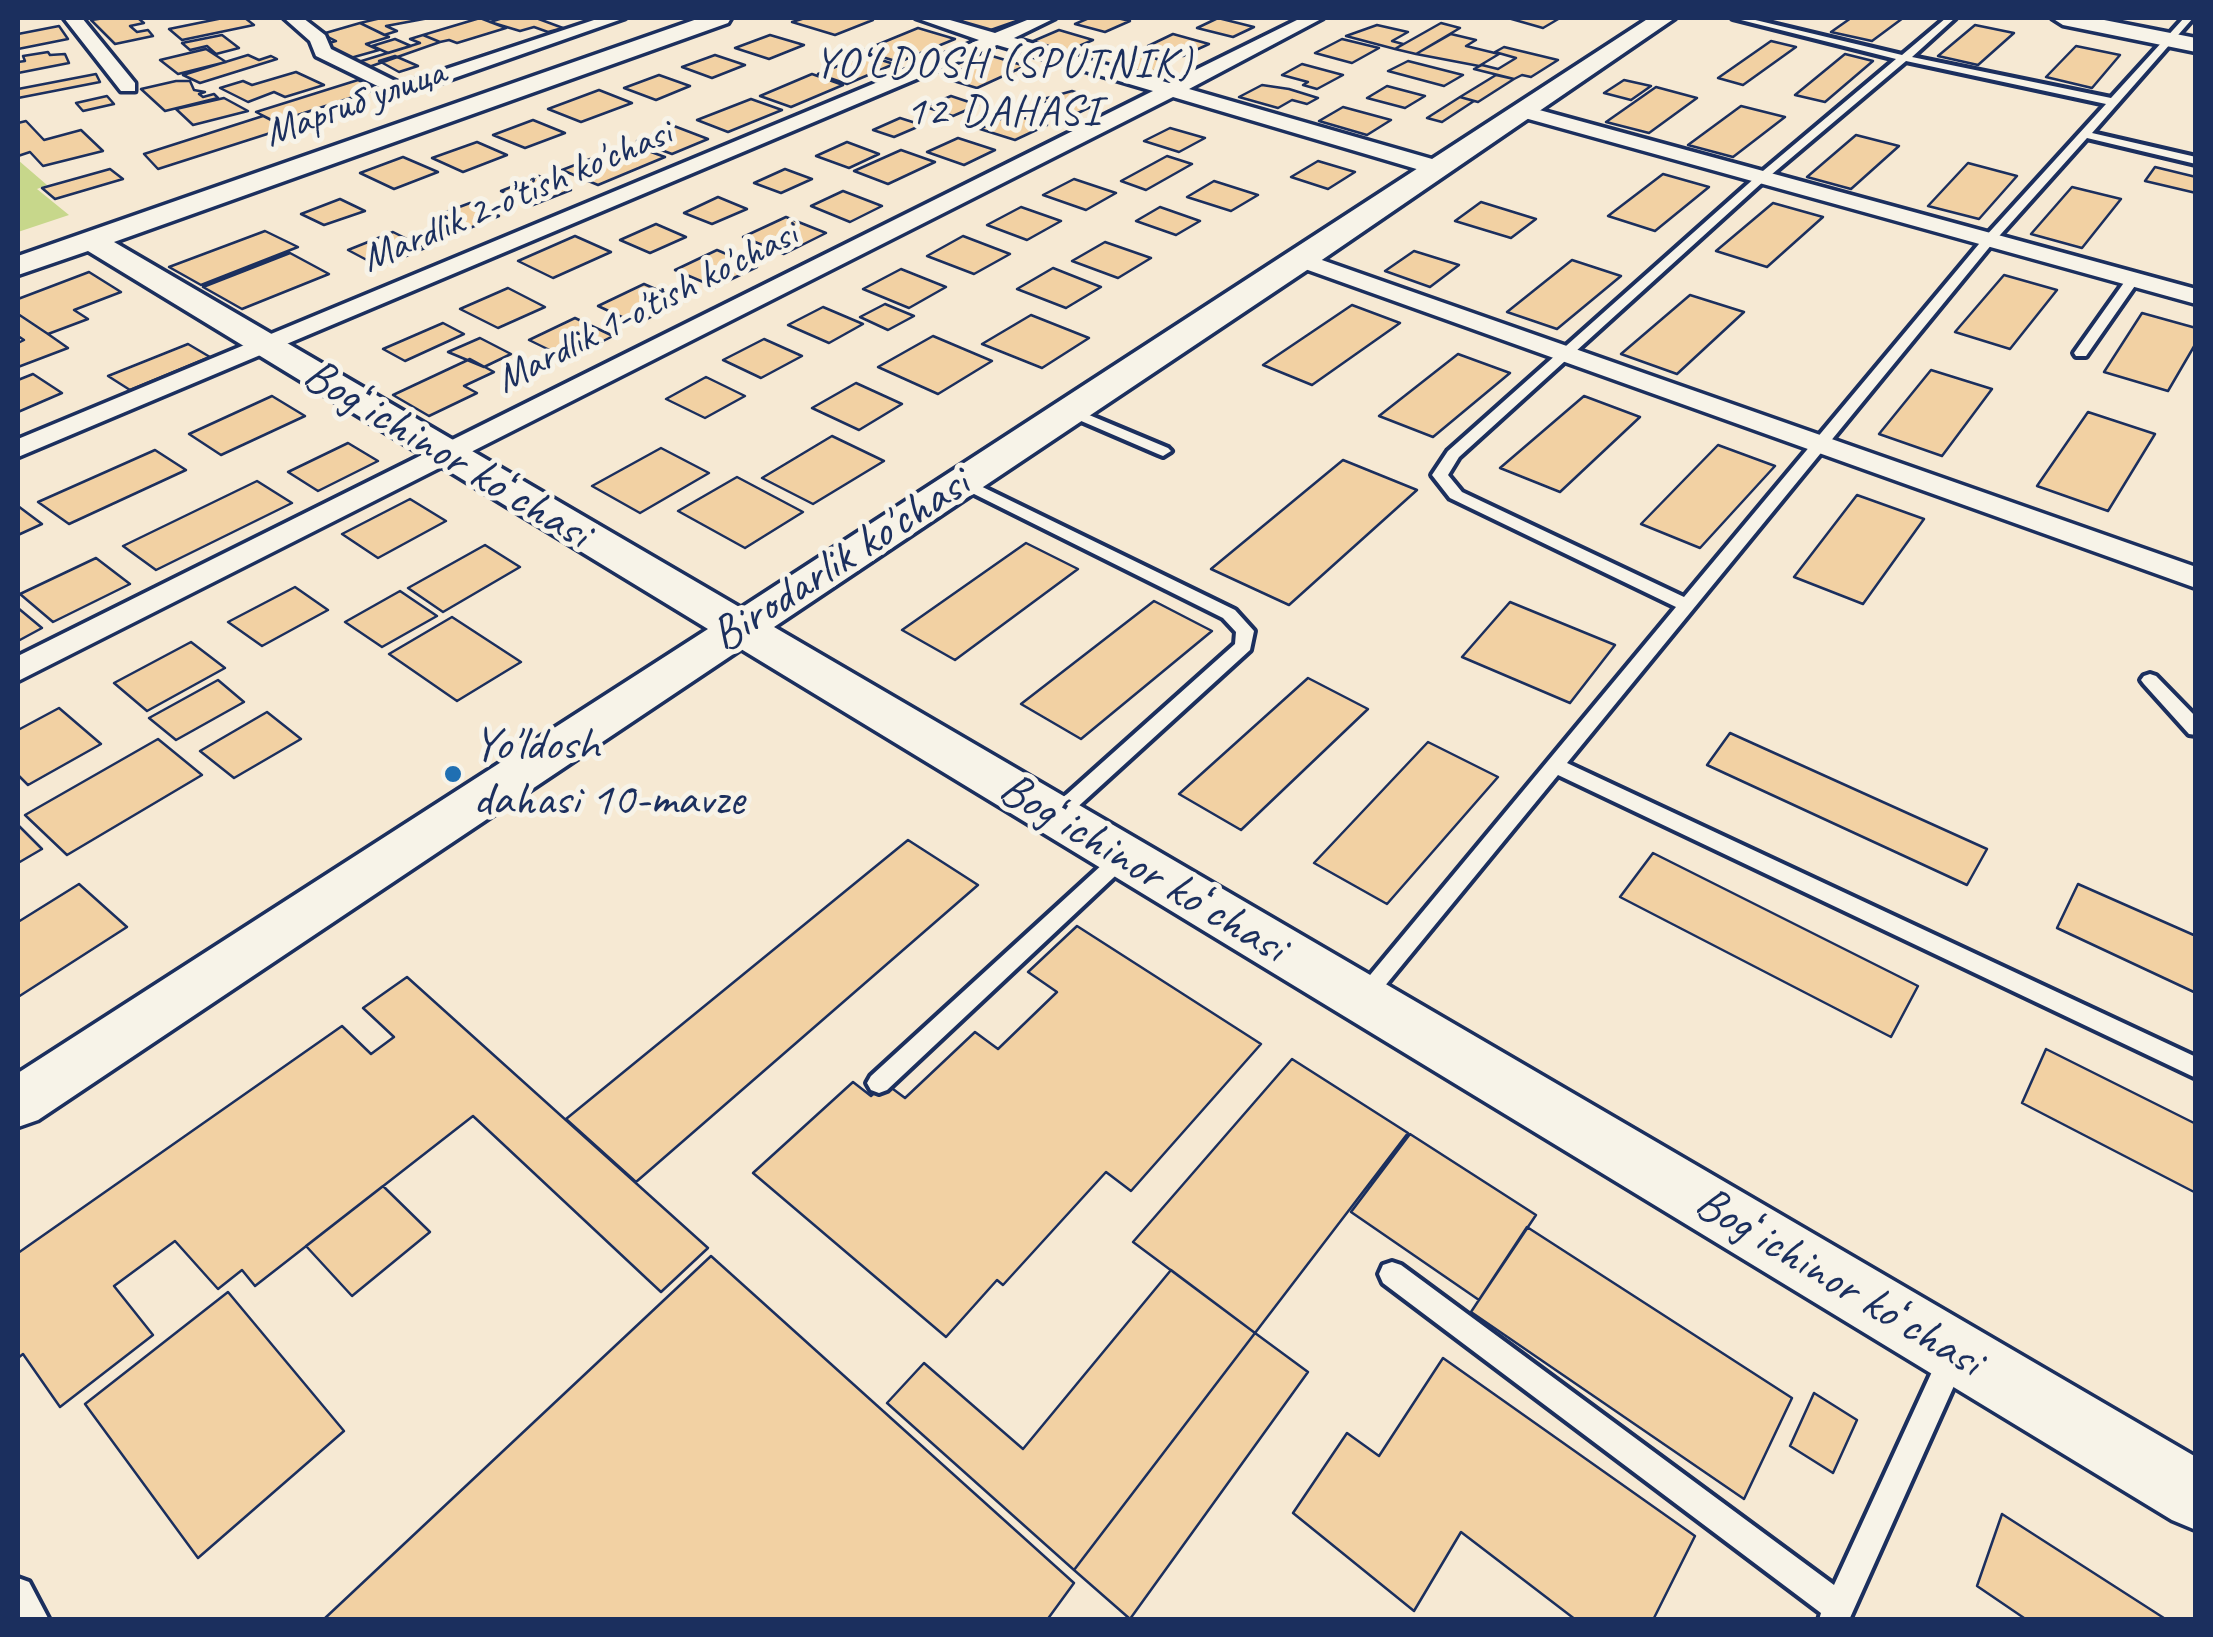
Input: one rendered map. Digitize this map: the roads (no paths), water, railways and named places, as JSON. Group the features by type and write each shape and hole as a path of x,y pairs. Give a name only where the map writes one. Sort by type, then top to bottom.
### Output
{"street":[{"path":"74,18 128,87"},
{"path":"294,18 318,39 323,52 400,91 616,18"},
{"name":"Маргиб улица","path":"18,266 720,18"},
{"path":"925,18 1438,168"},
{"name":"Mardlik 2-o'tish ko'chasi","path":"18,449 1046,18"},
{"name":"Mardlik 1-o'tish ko'chasi","path":"18,670 1314,18"},
{"name":"Birodarlik ko'chasi","path":"18,1103 1664,18"},
{"path":"2062,18 2196,45"},
{"path":"1521,112 2196,297"},
{"name":"Bogʻichinor koʻchasi","path":"90,240 260,345 2196,1496"},
{"path":"1302,260 2196,578"}],"lane":[{"path":"1737,18 2113,102"},
{"path":"1686,605 1456,495 1440,475 1453,454 1761,178 1951,18"},
{"path":"1361,999 1988,241 2189,18"},
{"path":"2084,134 2196,160"},
{"path":"2081,352 2133,280"},
{"path":"1070,412 1163,451"},
{"path":"962,482 1229,614 1245,632 1244,646 1054,817"},
{"path":"2150,680 2196,729"},
{"path":"1554,765 2196,1068"},
{"path":"880,1083 1122,858"},
{"path":"1392,1274 1836,1613 1954,1352"},
{"path":"18,1594 34,1620"}],"place":[{"name":"Yo'ldosh dahasi 10-mavze","path":"453,774"}],"district":[{"name":"YO‘LDOSH (SPUTNIK) 12 DAHASI","path":"1004,89"}]}
